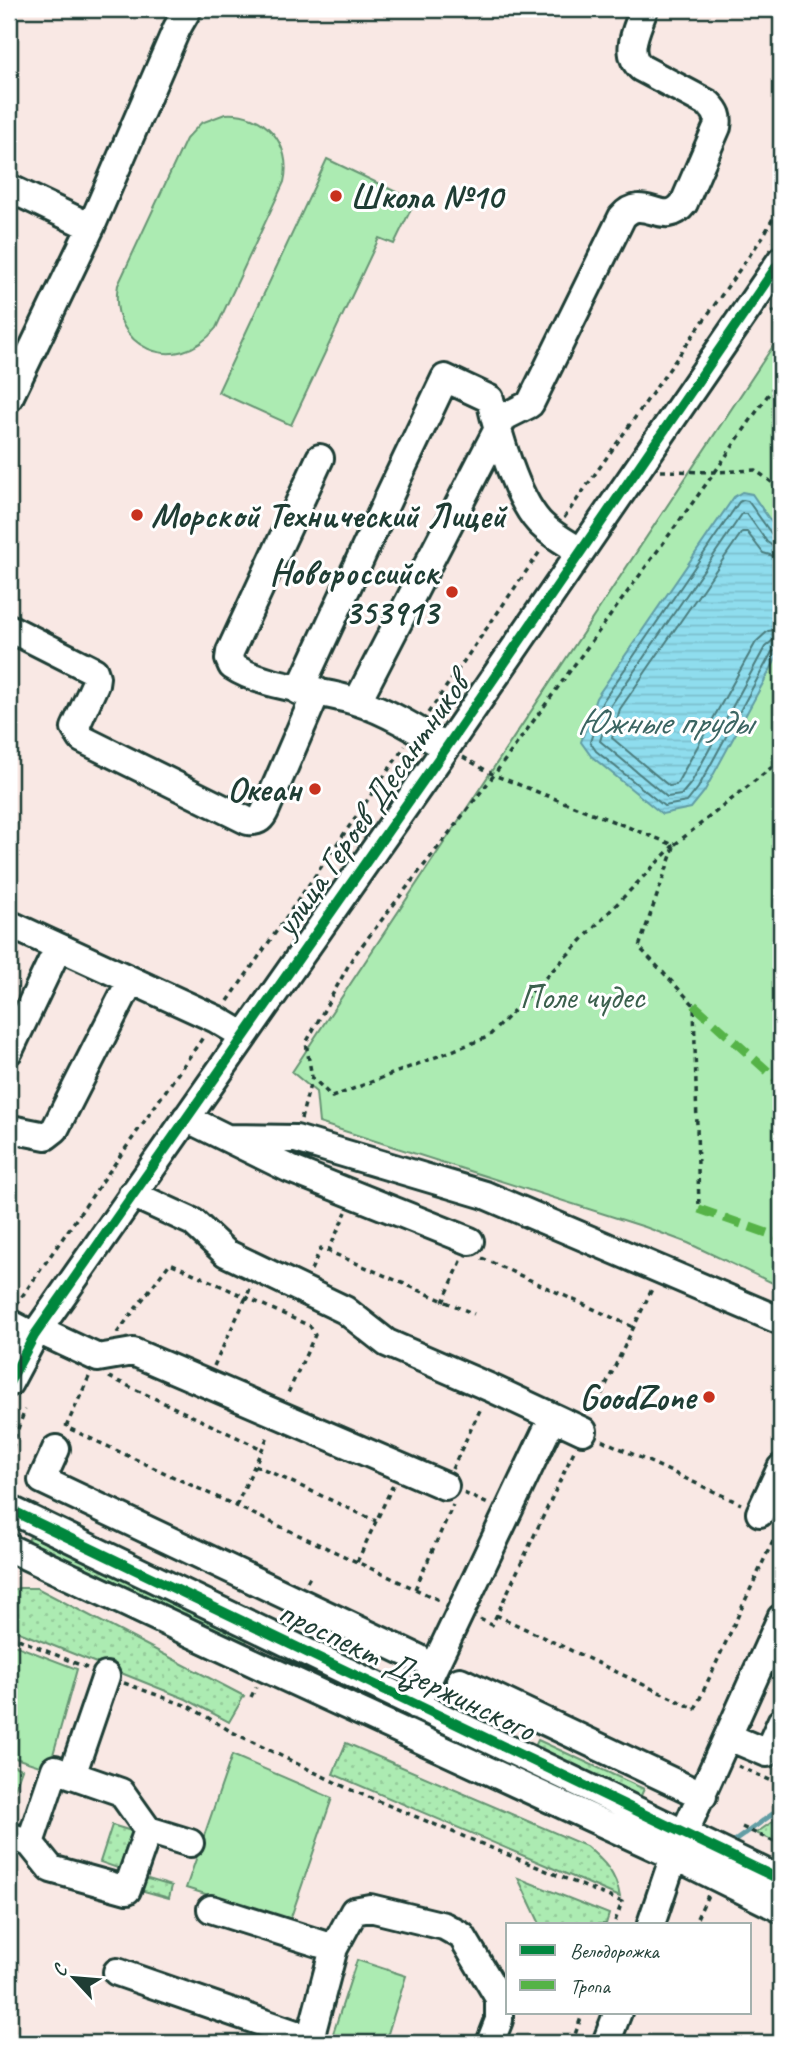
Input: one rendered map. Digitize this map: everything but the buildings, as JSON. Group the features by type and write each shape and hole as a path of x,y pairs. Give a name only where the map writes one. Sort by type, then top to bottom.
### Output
{"street":[{"path":"9,398 91,227 177,28 188,9"},
{"path":"357,702 504,417 530,404 622,217 635,207 662,214 679,210 717,127 715,110 709,104 635,63 631,55 632,47 644,9"},
{"path":"9,188 91,227"},
{"name":"улица Героев Десантников","path":"9,1383 36,1333 446,748 781,260"},
{"path":"9,628 94,671 95,684 75,728 82,739 248,821 255,821 261,818 266,809 308,691 391,492 445,378 490,400 497,431 527,506 540,524 580,551"},
{"path":"320,458 236,640 229,659 232,666 308,691 357,702 416,730 446,748"},
{"path":"9,924 216,1019 243,1035"},
{"path":"9,1051 58,948"},
{"path":"9,1134 16,1130 46,1136 55,1129 131,980"},
{"path":"186,1118 290,1169 354,1194 468,1246"},
{"path":"227,1138 296,1139 485,1195 781,1321"},
{"path":"132,1194 193,1222 226,1253 345,1310 387,1343 583,1431"},
{"path":"9,1324 36,1333 95,1364 133,1352 401,1468 449,1495"},
{"path":"416,1705 553,1417"},
{"path":"61,1437 42,1480 418,1658"},
{"path":"760,1513 781,1468"},
{"name":"проспект Дзержинского","path":"13,1502 367,1682 518,1754 679,1845 781,1909"},
{"name":"проспект Дзержинского","path":"9,1548 265,1668 679,1845 781,1880"},
{"path":"651,1923 679,1845 781,1618"},
{"path":"367,1682 385,1642"},
{"path":"72,1775 106,1676"},
{"path":"460,1681 703,1796"},
{"path":"472,1732 490,1695"},
{"path":"518,1754 536,1716"},
{"path":"724,1748 767,1753 781,1723"},
{"path":"148,1830 127,1890 51,1869 19,1840 55,1769 121,1792 148,1830 190,1843"},
{"path":"117,1972 310,2041 334,1948 354,1911 370,1908 454,1930 468,1944 499,1998 499,2020 490,2043"},
{"path":"211,1909 334,1948"},
{"path":"606,2043 617,2014"}],"path":[{"path":"9,1316 553,533 764,235 781,203"},
{"path":"296,1139 312,1077 306,1044 353,957 494,775 715,472 781,376"},
{"path":"654,481 661,471 755,470 781,489"},
{"path":"446,748 494,775 674,845"},
{"path":"312,1077 332,1097 488,1037 674,845 781,760"},
{"path":"674,845 639,947 694,1005 699,1209"},
{"path":"328,1252 354,1194"},
{"path":"443,1302 468,1246 633,1327"},
{"path":"321,1248 474,1314"},
{"path":"310,1326 170,1263 95,1364 61,1437 357,1562 492,1625"},
{"path":"205,1384 260,1269"},
{"path":"95,1364 262,1449"},
{"path":"415,1589 491,1388"},
{"path":"13,1502 10,1474 12,1446 25,1409"},
{"path":"496,1615 695,1709 781,1522 583,1431"},
{"path":"255,1465 376,1521"},
{"path":"357,1562 401,1468"},
{"path":"9,1635 106,1676 190,1707 232,1732 349,1789 622,1902 614,1923"},
{"path":"724,1748 781,1785"},
{"path":"742,1827 781,1845"},
{"path":"697,1917 710,1890"},
{"path":"572,2043 582,2014"}],"green space":[{"path":"225,114 252,118 272,133 280,143 284,155 284,182 216,328 200,343 183,351 165,353 148,349 134,339 123,325 117,307 118,285 186,139 201,123"},
{"path":"327,159 415,201 394,244 379,238 291,425 218,392"},
{"name":"Поле чудес","path":"781,334 781,1287 688,1243 645,1227 319,1123 316,1092 292,1072"},
{"path":"32,1533 249,1635 244,1647 26,1544"},
{"path":"37,1588 244,1696 229,1722 186,1699 9,1628 9,1591"},
{"path":"9,1643 77,1669 49,1769 9,1756"},
{"path":"435,1692 475,1711 471,1721 430,1701"},
{"path":"538,1740 644,1789 639,1800 533,1751"},
{"path":"346,1743 586,1846 608,1868 616,1881 620,1897 333,1774"},
{"path":"232,1755 332,1798 290,1920 186,1888"},
{"path":"12,1765 22,1769 9,1805 9,1773"},
{"path":"781,1816 781,1844 756,1833"},
{"path":"112,1825 138,1833 126,1871 100,1862"},
{"path":"141,1877 172,1886 169,1898 137,1889"},
{"path":"518,1878 609,1914 606,1923 540,1923"},
{"path":"357,1960 406,1976 385,2043 330,2043"}],"water":[{"name":"Южные пруды","path":"742,492 752,494 781,536 781,650 704,792 691,808 662,814 591,756 581,742 596,698 734,497"}],"waterway":[{"path":"729,1845 781,1808"}],"marked path":[{"path":"694,1005 781,1083"},
{"path":"699,1209 781,1238"}],"cycle path":[{"path":"9,1383 34,1336 446,748 781,260"},
{"path":"9,1509 781,1880"}],"place":[{"name":"Школа №10","path":"336,196"},
{"name":"Морской Технический Лицей","path":"137,515"},
{"name":"Новороссийск 353913","path":"452,592"},
{"name":"Океан","path":"315,789"},
{"name":"GoodZone","path":"709,1397"}]}
